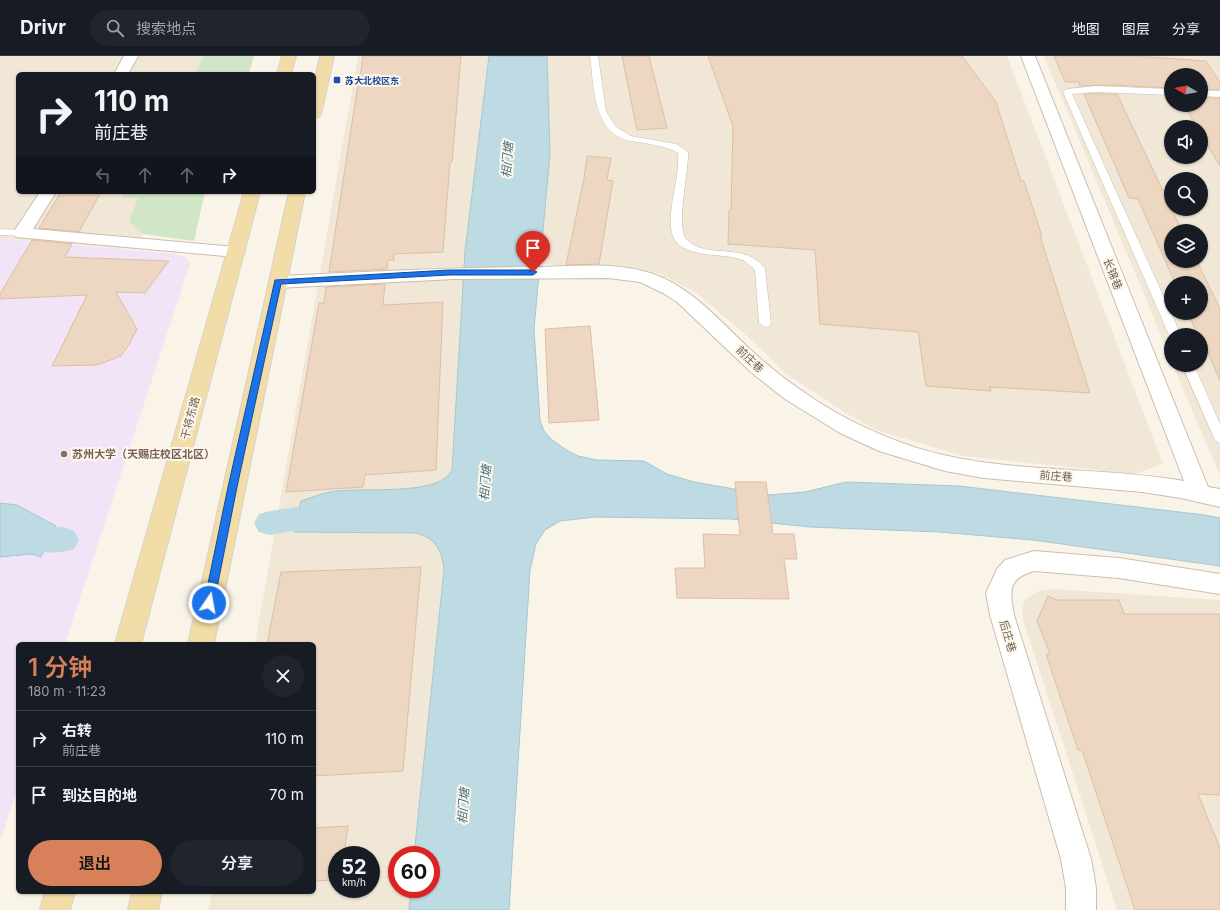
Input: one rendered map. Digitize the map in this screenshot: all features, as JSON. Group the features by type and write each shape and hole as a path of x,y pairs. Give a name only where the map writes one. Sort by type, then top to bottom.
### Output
{"main road":[{"path":"285,72 289,56"},
{"path":"316,105 327,56"},
{"name":"干将东路","path":"129,642 251,194"},
{"path":"200,642 297,194"},
{"path":"55,910 59,894"},
{"path":"143,910 147,894"}],"street":[{"path":"122,72 131,56"},
{"name":"长锦巷","path":"1028,56 1198,492"},
{"path":"47,194 22,233 236,252"},
{"name":"前庄巷","path":"278,282 449,272 603,273 652,280 680,297 758,368 807,404 856,432 905,452 928,459 980,469 1145,483 1198,492 1220,498"},
{"name":"后庄巷","path":"1081,910 1081,888 1076,859 1002,615 998,593 1005,576 1013,568 1034,561 1120,568 1220,584"}],"lane":[{"path":"594,56 602,111 613,129 628,138 673,146 683,152 684,164 676,229 681,240 693,249 742,256 751,260 760,269 765,323"},
{"path":"1164,92 1095,90 1067,92 1172,328"},
{"path":"1208,93 1220,94"},
{"path":"0,232 22,233"},
{"path":"1191,372 1220,438"}],"shaded area":[{"path":"0,56 203,56 196,72 16,72 16,194 124,194 123,198 138,198 129,222 143,234 133,249 0,238"},
{"path":"358,56 489,56 465,251 452,471 444,570 415,846 388,846 388,898 410,898 409,910 208,910 212,894 316,894 316,642 255,642"},
{"path":"547,56 1007,56 1163,464 1134,474 963,456 876,430 844,412 785,373 748,337 694,291 657,273 626,269 540,264 550,154"},
{"path":"1044,56 1220,56 1220,476 1176,372 1208,372 1208,328 1164,328 1164,342"},
{"name":"苏州大学（天赐庄校区北区）","path":"0,238 177,254 187,258 190,264 66,642 16,642 16,793 0,842"},
{"path":"1053,589 1220,600 1220,910 1117,910 1024,623 1022,611 1024,601 1038,591"}],"green space":[{"path":"203,56 254,56 250,72 196,72"},
{"path":"124,194 205,194 194,241 143,234 129,222 138,198 122,198"}],"water":[{"name":"相门塘","path":"489,56 547,56 550,154 534,329 540,421 544,431 551,439 578,456 597,460 644,461 667,474 694,482 768,495 805,492 846,482 959,486 1205,515 1220,518 1220,566 1033,540 939,532 810,527 732,519 595,517 560,521 545,530 536,544 530,570 509,910 409,910 410,898 440,898 440,846 415,846 444,570 441,556 432,541 415,533 294,532 301,501 330,492 343,490 415,488 444,479 452,470 465,251"},
{"path":"0,503 17,505 56,526 41,557 31,554 0,557"}],"building":[{"path":"363,56 461,56 452,162 450,162 443,252 394,254 394,260 388,260 387,269 329,272 358,84"},
{"path":"622,56 649,56 667,128 637,130"},
{"path":"708,56 962,56 996,102 1021,181 1024,181 1042,236 1040,236 1090,393 990,387 991,391 926,386 918,332 820,324 815,250 728,244 729,210 731,210 733,126"},
{"path":"1054,56 1135,56 1206,61 1220,82 1220,90 1208,89 1208,68 1164,68 1164,88 1112,85 1080,86 1079,82 1065,82"},
{"path":"1084,94 1117,94 1164,193 1164,216 1175,216 1179,224 1164,224 1164,258 1138,199 1129,198"},
{"path":"1208,98 1220,98 1220,166 1208,146 1208,120 1193,120 1188,112 1208,112"},
{"path":"587,156 611,158 607,180 613,181 599,264 566,265 584,178"},
{"path":"60,194 100,194 79,232 39,228"},
{"path":"32,240 72,244 65,257 169,261 145,293 116,292 137,329 121,356 97,365 52,366 87,295 0,299 0,294"},
{"path":"1168,268 1200,268 1204,276 1172,276"},
{"path":"385,284 383,305 443,302 436,470 365,475 363,487 286,492 319,303 324,303 326,287"},
{"path":"1208,284 1220,309 1220,381 1208,352 1208,328 1195,328 1191,320 1208,320"},
{"path":"590,326 599,420 549,423 545,329"},
{"path":"735,482 766,482 773,534 794,534 797,559 784,559 789,599 677,598 675,568 705,568 703,534 740,535"},
{"path":"421,567 403,771 316,776 316,642 267,642 281,572"},
{"path":"1048,596 1057,600 1119,600 1124,614 1220,614 1220,795 1198,794 1220,848 1220,910 1135,910 1082,750 1078,750 1046,654 1050,654 1037,621"},
{"path":"348,826 345,846 328,846 328,880 316,881 316,828"}],"waterway":[{"path":"270,523 297,519"},
{"path":"48,541 63,540"}],"place":[{"name":"苏大北校区东","path":"337,80"},
{"name":"苏州大学（天赐庄校区北区）","path":"64,454"}],"route":[{"path":"209,603 278,282 449,272 533,272"}]}
